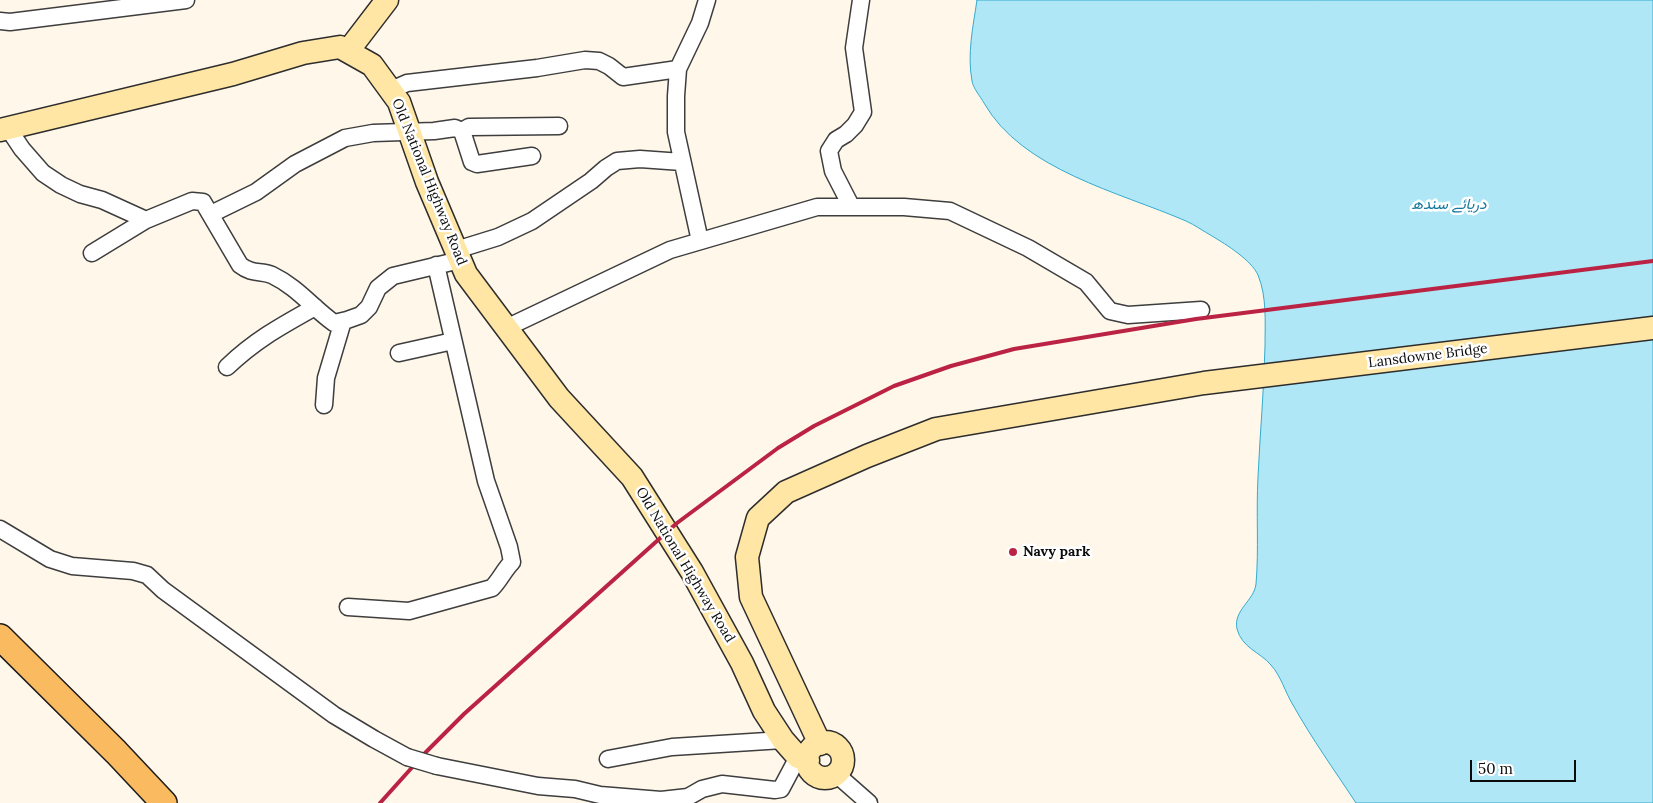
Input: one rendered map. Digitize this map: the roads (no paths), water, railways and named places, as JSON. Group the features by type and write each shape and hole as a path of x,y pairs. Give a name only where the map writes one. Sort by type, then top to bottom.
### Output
{"main road":[{"path":"348,51 387,0"},
{"name":"Old National Highway Road","path":"4,129 233,74 303,53 340,47 372,65 399,102 427,182 466,274 559,398 632,477 692,572 742,662 764,711 783,740 809,753"},
{"name":"Lansdowne Bridge","path":"809,753 751,597 747,557 758,518 786,492 867,456 936,429 1204,383 1653,328"},
{"path":"0,637 116,752 164,803"},
{"path":"0,653 148,803"},
{"path":"826,743 833,744 839,749 843,762 841,769 836,774 826,778 820,777 811,770 809,753 826,743"}],"street":[{"path":"0,21 10,22 179,0"},
{"path":"700,241 676,132 676,96 678,69 700,23 707,0"},
{"path":"851,206 833,171 829,151 836,140 855,125 863,112 854,48 861,0"},
{"path":"390,90 407,82 537,68 585,60 599,61 624,77 678,69"},
{"path":"462,131 469,127 560,126"},
{"path":"210,214 256,192 295,164 345,138 373,133 409,130 434,131 455,128 462,131 472,162 477,164 532,156"},
{"path":"4,129 43,173 80,194 102,200 146,220"},
{"path":"92,252 146,220 192,201 203,202 240,265 248,271 271,274 296,290 334,323 361,315 368,307 378,288 393,276 436,265 532,221 617,161 640,159 682,162"},
{"path":"506,328 670,250 818,207 851,206 904,207 950,211 1028,248 1078,277 1086,282 1106,308 1118,314 1201,310"},
{"path":"348,607 409,611 492,588 498,582 503,571 512,562 507,540 486,481 436,265"},
{"path":"227,367 246,349 270,332 315,307"},
{"path":"324,405 326,378 343,321"},
{"path":"399,353 453,341"},
{"path":"0,529 50,559 72,566 134,571 147,575 163,590 334,715 407,757 437,766 538,786 575,789 600,795 660,800 688,797 702,789 722,784 775,790 781,788 809,753"},
{"path":"608,759 672,747 783,740"},
{"path":"836,774 869,803"}],"water":[{"name":"دریائے سندھ","path":"977,0 1653,0 1653,803 1356,803 1308,730 1274,669 1243,641 1237,629 1238,616 1252,596 1256,584 1257,571 1257,490 1264,379 1265,328 1264,301 1258,275 1255,269 1238,253 1196,226 1074,176 1022,146 1001,126 984,103 972,81 970,51"}],"railway":[{"path":"380,803 425,753 464,714 677,523 778,448 814,426 894,386 951,366 1014,349 1196,319 1653,261"}],"place":[{"name":"Navy park","path":"1013,552"}]}
